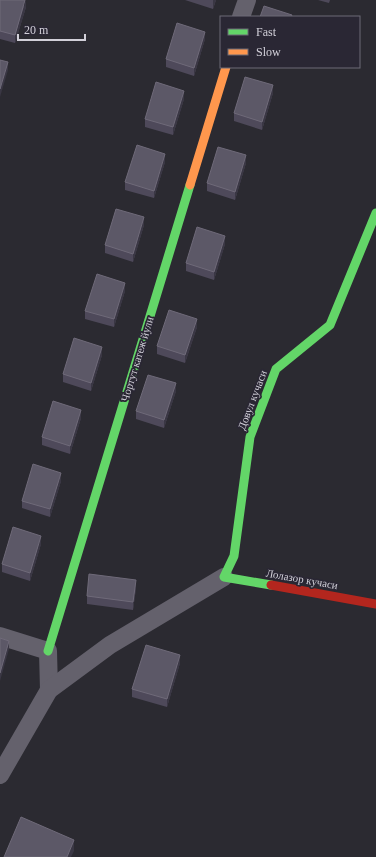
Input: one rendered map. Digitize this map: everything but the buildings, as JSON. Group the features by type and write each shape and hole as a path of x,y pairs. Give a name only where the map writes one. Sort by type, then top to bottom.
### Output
{"street":[{"path":"241,16 247,0"},
{"name":"Чортут катеж йули","path":"49,690 48,651 226,68"},
{"name":"Довул кучаси","path":"224,577 234,556 250,437 276,369 330,325 376,213"},
{"path":"0,775 49,690 110,645 224,577"},
{"name":"Лолазор кучаси","path":"224,577 376,604"},
{"path":"0,636 48,651"}],"traffic: fast":[{"path":"48,651 190,185"},
{"path":"271,585 224,577 234,556 250,437 276,369 330,325 376,213"}],"traffic: slow":[{"path":"190,185 226,68"}],"traffic: jam":[{"path":"271,585 376,604"}]}
